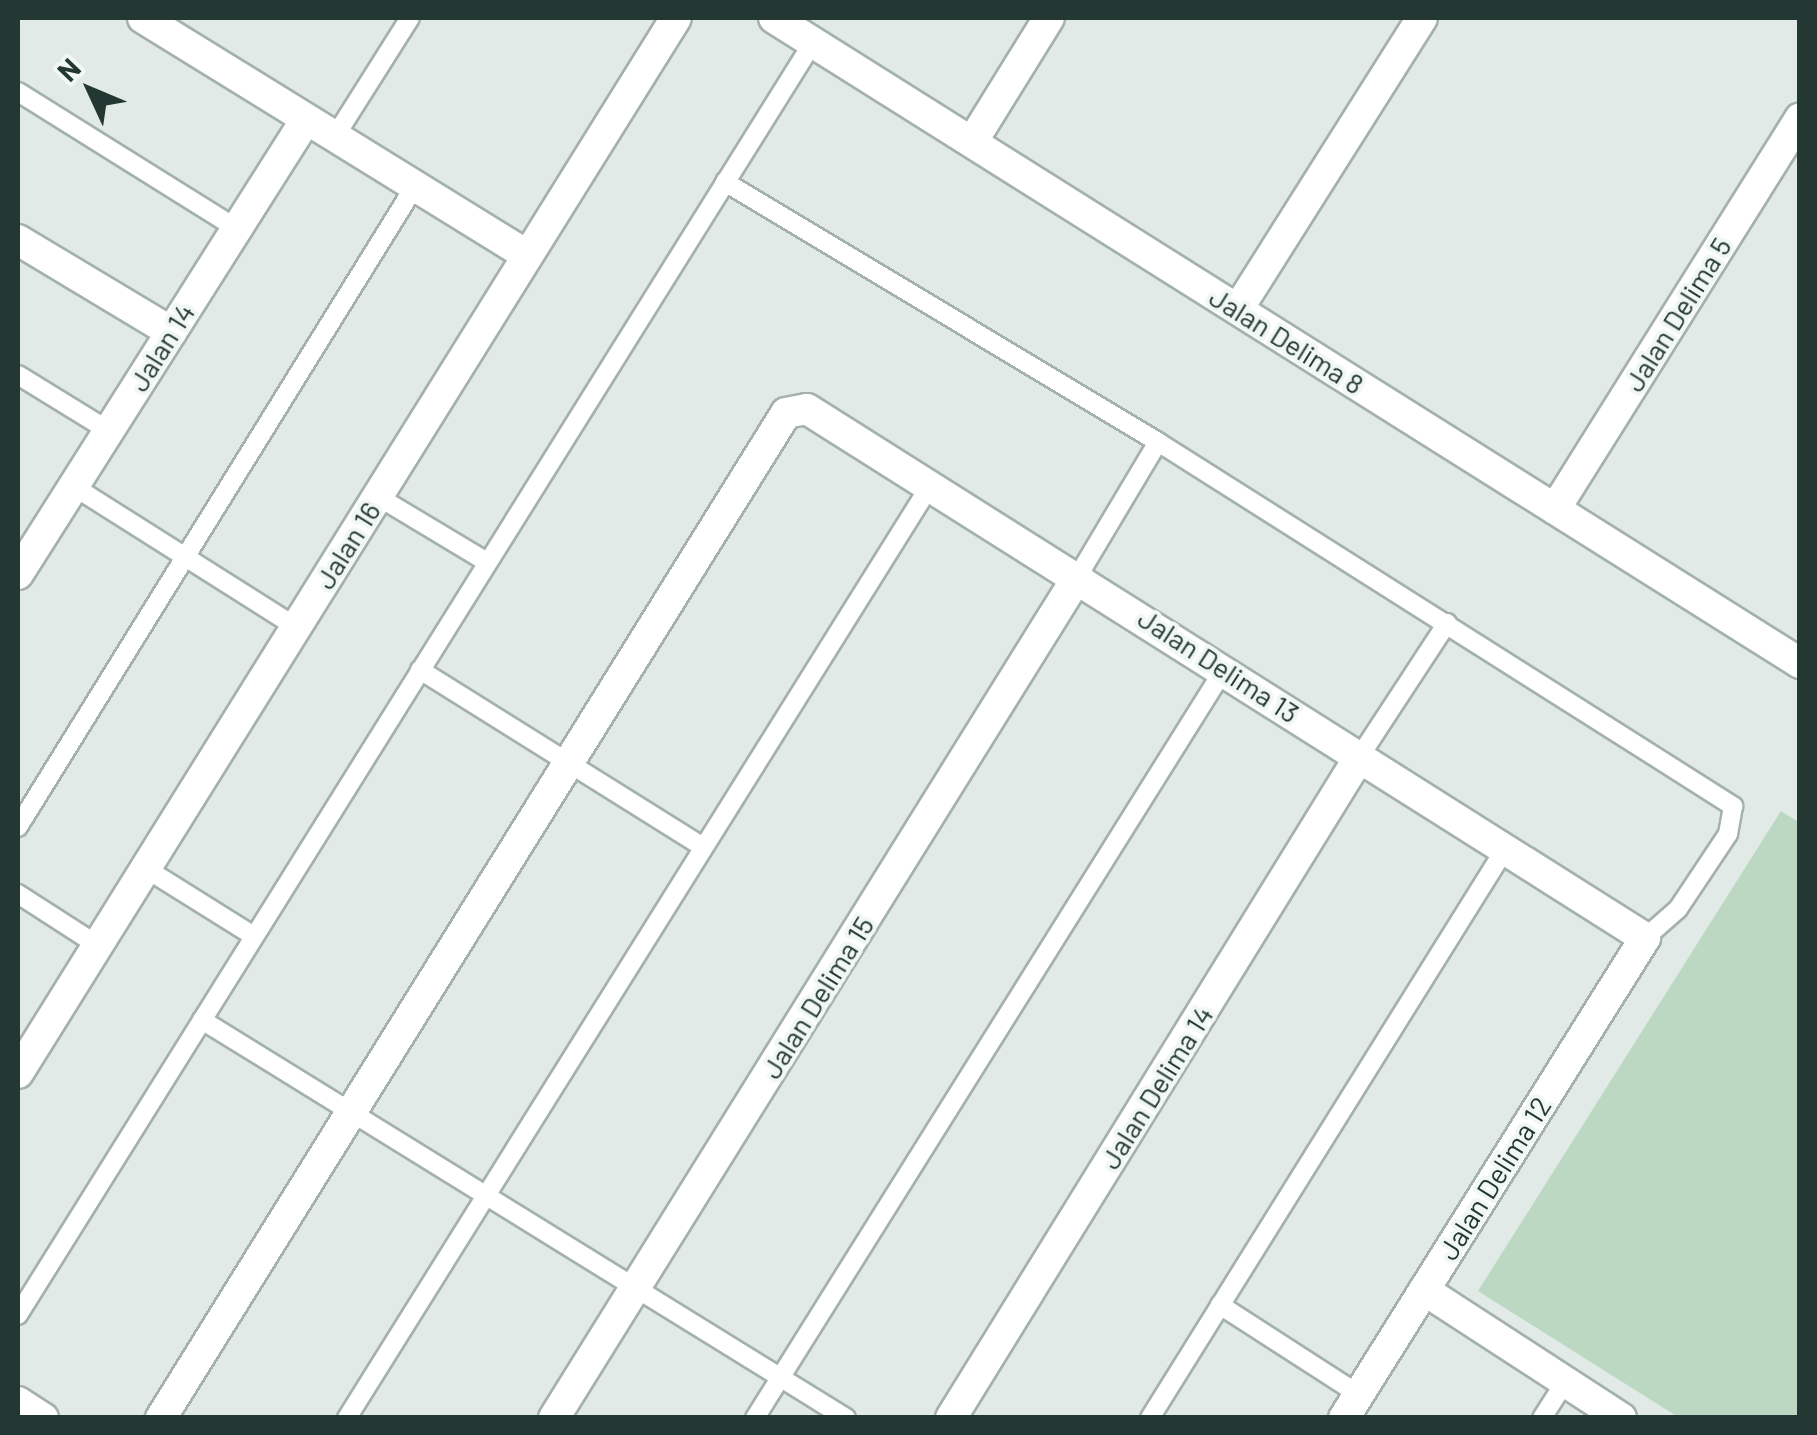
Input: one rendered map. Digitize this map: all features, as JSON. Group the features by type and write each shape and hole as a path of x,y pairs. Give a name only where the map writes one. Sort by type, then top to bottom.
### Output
{"street":[{"path":"143,18 527,255"},
{"name":"Jalan 16","path":"18,1072 676,18"},
{"name":"Jalan Delima 8","path":"774,18 1800,662"},
{"path":"972,142 1049,18"},
{"path":"1238,309 1422,18"},
{"name":"Jalan Delima 5","path":"1555,508 1800,119"},
{"name":"Jalan 14","path":"18,574 30,527 73,486 306,121"},
{"path":"18,240 171,332"},
{"name":"Jalan Delima 13","path":"569,763 786,413 830,418 1645,938"},
{"name":"Jalan Delima 15","path":"554,1418 1078,576"},
{"name":"Jalan Delima 14","path":"951,1418 1360,756"},
{"path":"162,1418 569,763"},
{"name":"Jalan Delima 12","path":"1351,1406 1645,938"},
{"path":"1424,1290 1621,1418"},
{"path":"18,1402 43,1418"}],"lane":[{"path":"334,138 410,18"},
{"path":"18,1315 813,42"},
{"path":"18,92 237,229"},
{"path":"726,182 1158,442 1733,806 1728,834 1678,909 1645,938"},
{"path":"18,827 415,186"},
{"path":"18,375 108,431"},
{"path":"1078,576 1158,442"},
{"path":"347,1418 931,484"},
{"path":"73,486 296,626"},
{"path":"377,496 488,562"},
{"path":"1360,756 1447,623"},
{"path":"755,1418 1226,668"},
{"path":"420,670 703,847"},
{"path":"1150,1418 1505,848"},
{"path":"145,868 254,936"},
{"path":"18,894 97,945"},
{"path":"202,1020 846,1418"},
{"path":"1220,1305 1351,1406"},
{"path":"1542,1418 1565,1382"}],"green space":[{"path":"1781,811 1800,823 1799,1417 1678,1417 1478,1291"}]}
